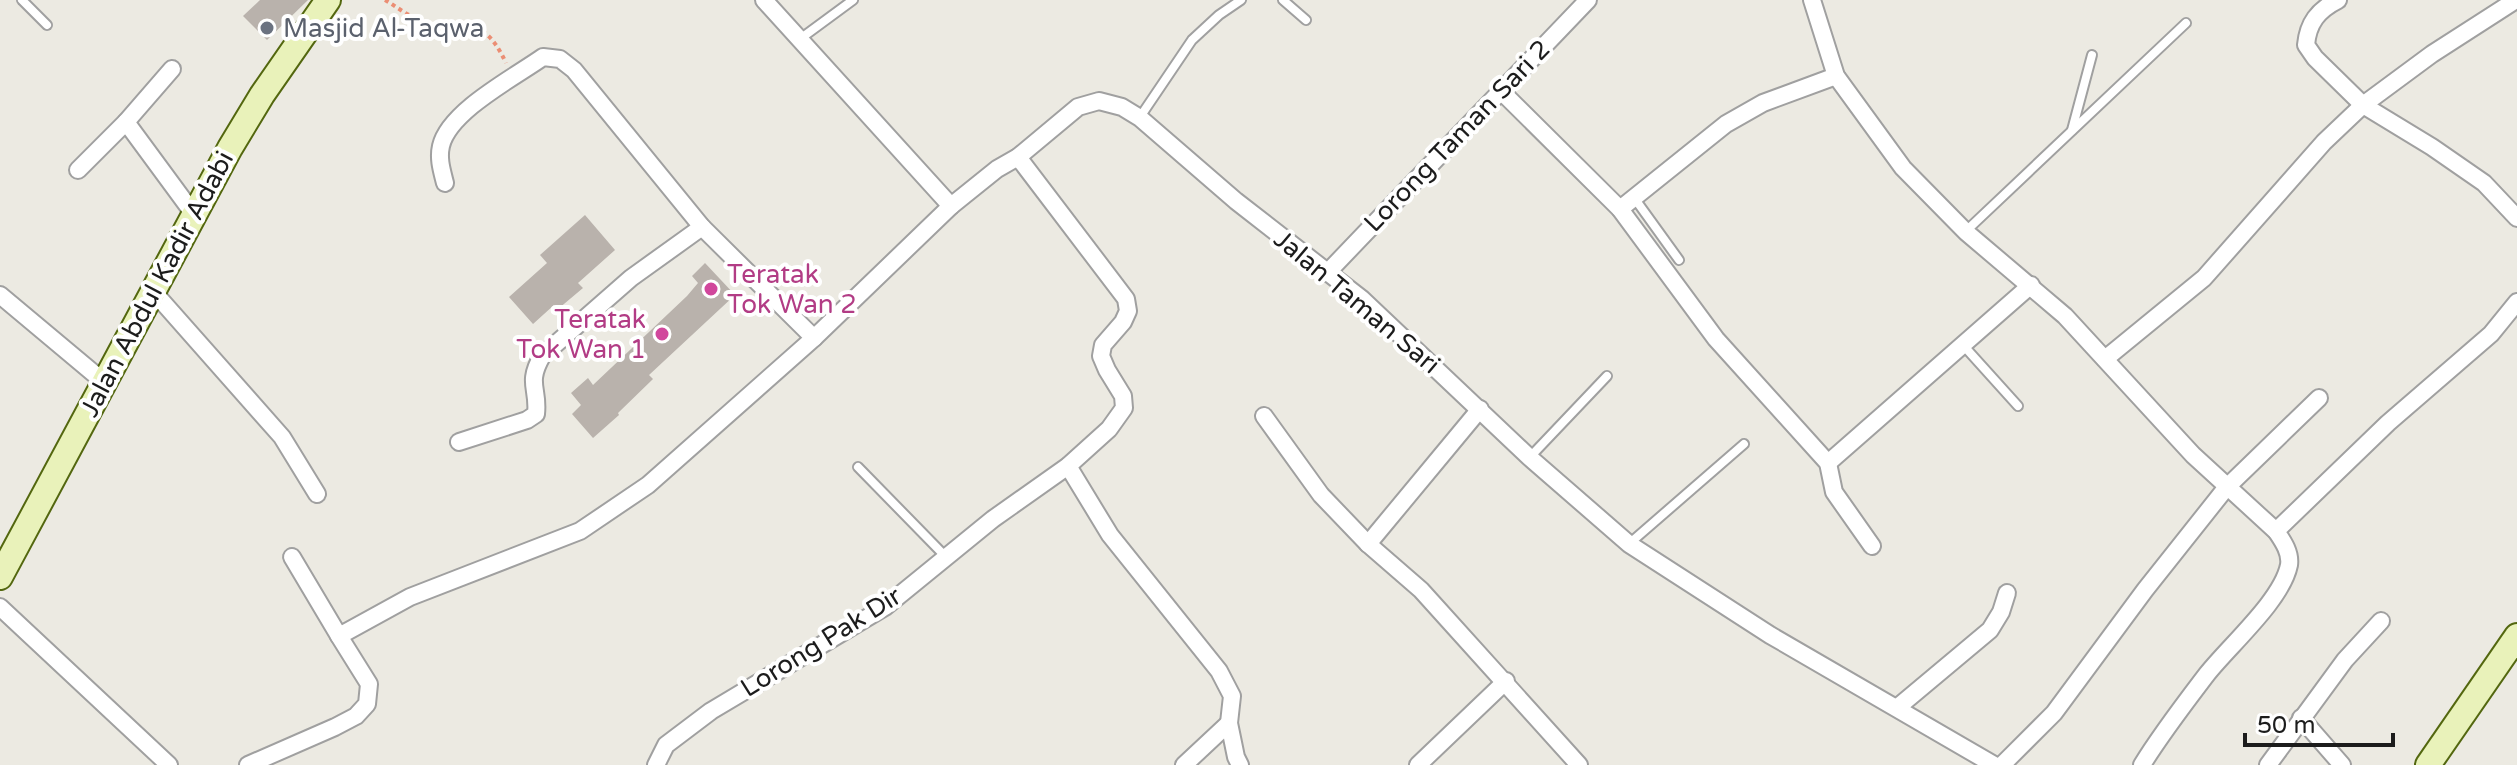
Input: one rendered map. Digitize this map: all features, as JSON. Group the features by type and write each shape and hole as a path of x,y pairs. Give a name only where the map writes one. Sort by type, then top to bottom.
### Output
{"main road":[{"name":"Jalan Abdul Kadir Adabi","path":"0,577 193,213 262,95 328,0"},
{"path":"2436,762 2517,636"}],"street":[{"path":"764,0 951,206"},
{"name":"Lorong Taman Sari 2","path":"1327,273 1588,0"},
{"path":"1812,0 1836,76 1903,168 1966,232 2065,316 2226,488 2276,531 2285,545 2290,563 2281,585 2208,673 2142,765"},
{"path":"2338,0 2326,6 2307,31 2306,45 2315,58 2363,105 2484,183 2517,218"},
{"path":"2105,359 2204,278 2324,142 2363,105 2432,54 2516,0"},
{"path":"445,183 440,162 441,145 449,128 462,114 543,57 560,59 574,70 702,227 814,338"},
{"path":"78,170 126,122 172,69"},
{"path":"1620,209 1726,124 1763,103 1836,76"},
{"path":"1500,90 1620,209 1716,339 1828,463 1834,492 1872,546"},
{"name":"Jalan Taman Sari","path":"339,636 410,597 580,531 648,485 814,338 951,206 997,169 1018,157 1078,107 1099,101 1122,107 1140,118 1236,201 1362,299 1529,457 1629,544 1770,635 1994,765"},
{"path":"126,122 193,213"},
{"name":"Lorong Pak Dir","path":"656,765 666,745 711,711 885,607 993,519 1068,466 1109,429 1124,408 1123,396 1101,356 1103,345 1123,322 1128,311 1126,299 1018,157"},
{"path":"459,442 527,420 536,414 532,383 534,370 542,356 631,278 702,227"},
{"path":"1828,463 2031,285"},
{"path":"152,290 282,437 317,494"},
{"path":"0,295 104,382"},
{"path":"2276,531 2388,423 2491,334 2517,302"},
{"path":"2002,765 2054,713 2145,590 2226,488 2319,398"},
{"path":"1368,544 1480,409"},
{"path":"1264,416 1321,495 1368,544 1421,590 1579,765"},
{"path":"1068,466 1110,535 1219,671 1232,696 1229,723 1240,765"},
{"path":"254,764 356,716 367,704 369,684 292,557"},
{"path":"1898,707 1990,630 2001,612 2007,593"},
{"path":"0,607 169,765"},
{"path":"2268,765 2345,660 2381,621"},
{"path":"1418,765 1506,681"},
{"path":"2301,718 2342,765"},
{"path":"1184,765 1229,723"}],"lane":[{"path":"22,0 47,25"},
{"path":"800,40 853,0"},
{"path":"1140,118 1192,40 1241,0"},
{"path":"1283,0 1306,20"},
{"path":"1966,232 2186,23"},
{"path":"2072,131 2092,55"},
{"path":"1635,199 1679,260"},
{"path":"1963,345 2018,406"},
{"path":"1529,457 1607,376"},
{"path":"1629,544 1744,444"},
{"path":"858,467 946,557"}],"path":[{"path":"385,0 418,19 485,31 497,43"}],"building":[{"name":"Masjid Al-Taqwa","path":"260,0 308,0 267,40 243,16"},
{"path":"585,215 615,250 578,283 583,288 558,309 554,305 533,324 509,297 547,263 540,255"},
{"path":"705,263 735,295 649,375 653,379 593,438 572,414 581,405 571,393 588,378 593,385 687,296 698,283 692,276"}],"place":[{"name":"Masjid Al-Taqwa","path":"267,28"},
{"name":"Teratak Tok Wan 2","path":"711,289"},
{"name":"Teratak Tok Wan 1","path":"662,334"}]}
